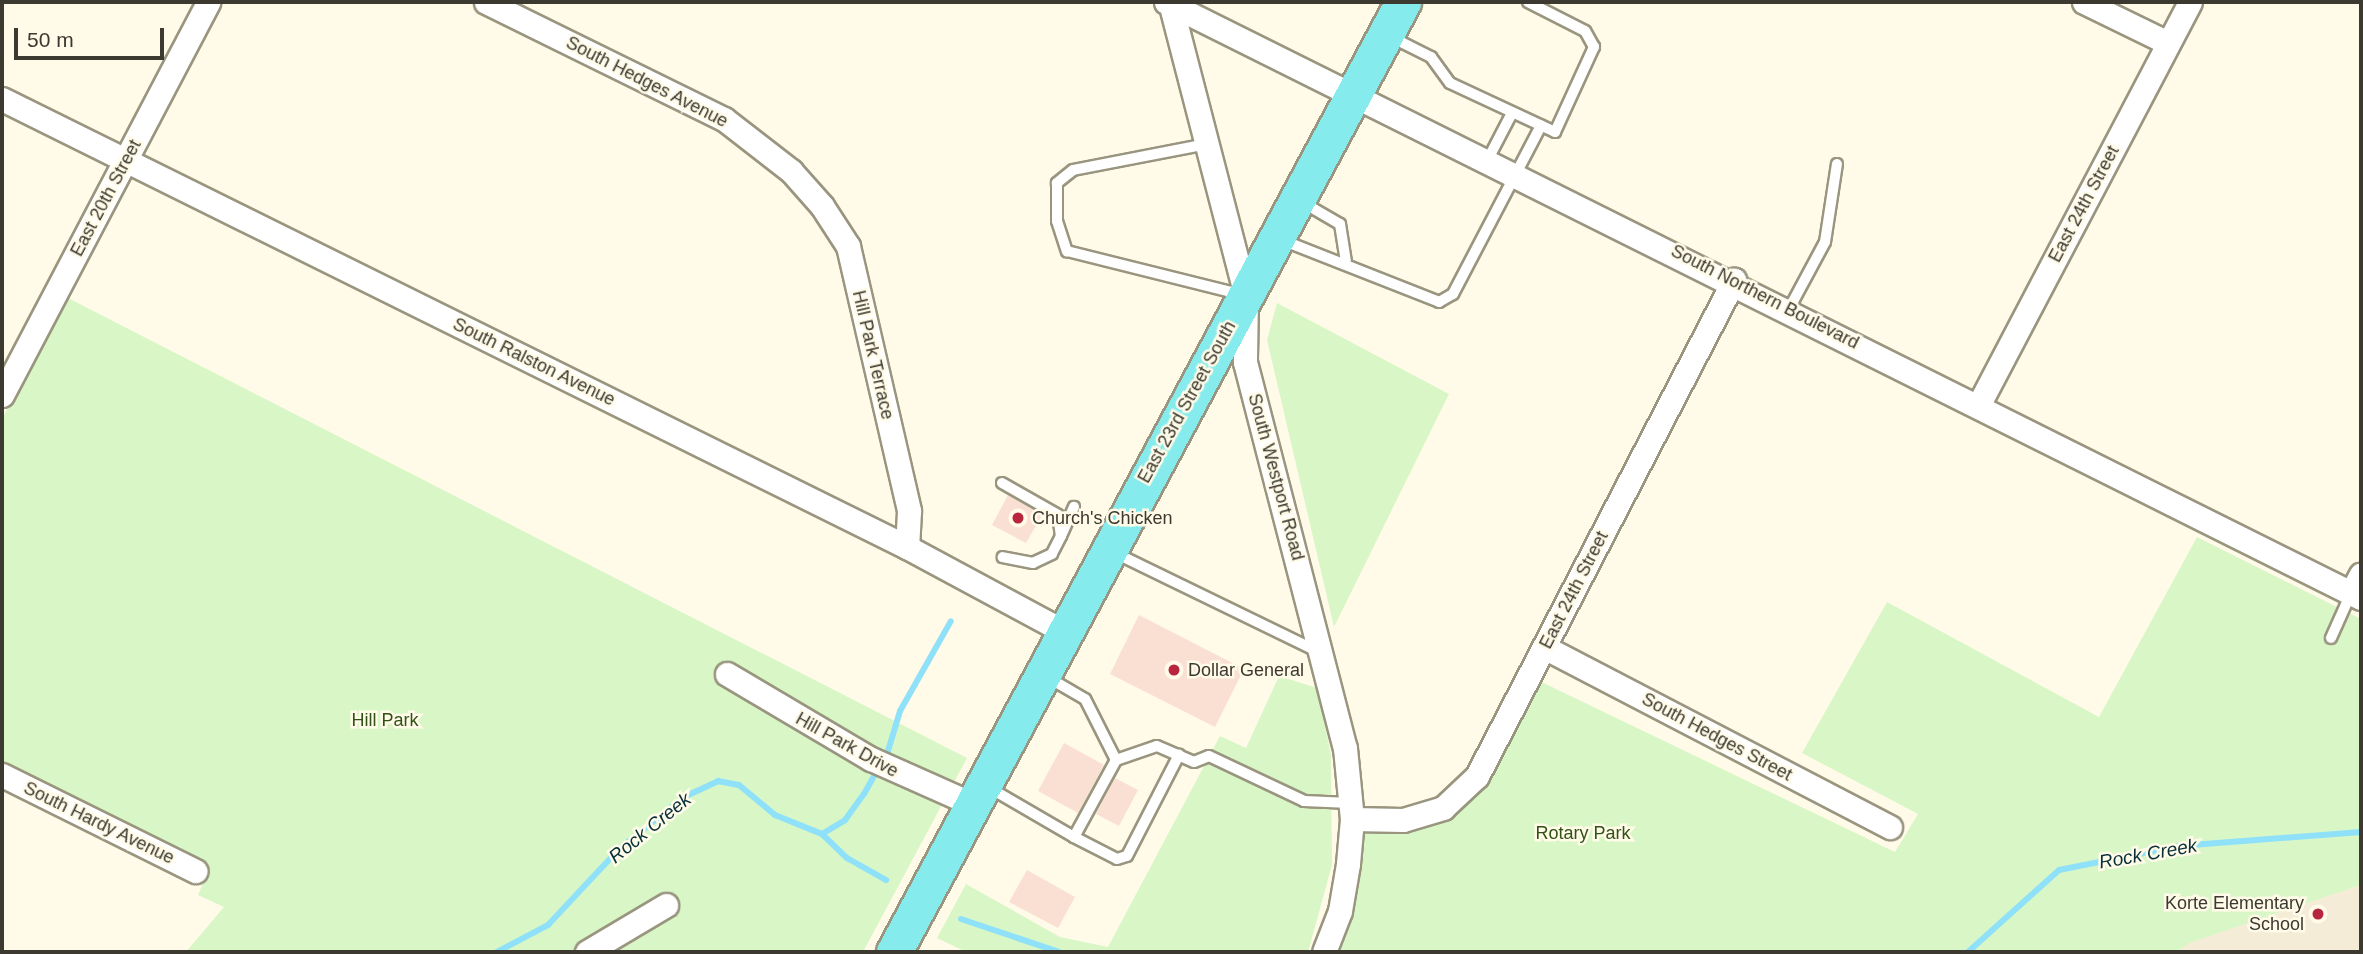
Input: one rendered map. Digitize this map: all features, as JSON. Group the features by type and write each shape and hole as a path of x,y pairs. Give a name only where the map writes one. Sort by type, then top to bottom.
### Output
{"main road":[{"name":"East 23rd Street South","path":"894,952 1063,631 1403,2"}],"street":[{"name":"East 20th Street","path":"2,395 208,2"},
{"name":"South Hedges Avenue","path":"486,2 724,119 797,178"},
{"name":"South Northern Boulevard","path":"1169,2 1734,281 1978,406 2358,588"},
{"name":"South Westport Road","path":"1169,2 1246,295 1245,362 1325,654 1351,811 1340,911 1324,952"},
{"path":"2084,2 2168,43"},
{"name":"East 24th Street","path":"1978,406 2190,2"},
{"name":"South Ralston Avenue","path":"2,99 907,547 1063,631"},
{"name":"Hill Park Terrace","path":"797,178 848,246 909,511 907,547"},
{"name":"East 24th Street","path":"1351,811 1403,820 1443,808 1477,776 1734,281"},
{"name":"South Hedges Street","path":"1544,647 1890,827"},
{"name":"Hill Park Drive","path":"727,674 880,764 978,794"},
{"name":"South Hardy Avenue","path":"2,775 195,871"},
{"path":"587,952 666,905"}],"lane":[{"path":"1386,34 1431,57 1450,83 1555,132 1594,47 1585,31 1528,2"},
{"path":"1488,161 1512,113"},
{"path":"1276,238 1346,261 1439,302 1453,294 1541,126"},
{"path":"1207,144 1073,170 1057,183 1057,221 1067,251 1246,295"},
{"path":"1789,309 1825,242 1837,164"},
{"path":"1297,199 1340,224 1346,261"},
{"path":"1002,483 1058,515 1061,536"},
{"path":"1003,558 1033,563 1052,554 1074,507"},
{"path":"1107,549 1325,654"},
{"path":"2331,638 2358,588"},
{"path":"1041,673 1085,699 1116,760"},
{"path":"1074,837 1116,760 1157,746 1194,762 1209,756 1304,802 1351,811"},
{"path":"978,794 1117,859 1128,856 1179,755"}],"shaded area":[{"name":"Korte Elementary School","path":"2361,885 2361,952 2177,952 2188,943"}],"green space":[{"name":"Hill Park","path":"66,297 967,758 863,952 186,952 224,907 198,895 209,869 2,762 2,419"},
{"path":"1277,303 1449,394 1334,627 1267,340"},
{"name":"Rotary Park","path":"2197,537 2361,619 2361,885 2189,943 2177,952 1324,952 1352,819 1443,808 1529,676 1895,852 1918,814 1802,753 1887,602 2099,717"},
{"path":"1279,676 1317,688 1331,755 1332,865 1308,952 966,952 937,938 966,884 1060,937 1108,947 1220,736 1246,748"}],"building":[{"name":"Church's Chicken","path":"1008,495 1042,515 1026,543 992,525"},
{"path":"1139,615 1244,669 1215,727 1110,674"},
{"path":"1064,743 1104,765 1078,813 1038,791"},
{"path":"1115,778 1138,790 1119,826 1096,814"},
{"path":"1027,870 1075,897 1058,928 1009,902"}],"waterway":[{"path":"822,834 845,820 864,794 888,751 900,711 951,621"},
{"name":"Rock Creek","path":"497,952 548,925 619,849 684,797 718,781 739,785 775,815 822,834 847,858 886,880"},
{"name":"Rock Creek","path":"1968,952 2059,870 2179,846 2361,832"},
{"name":"Rock Creek","path":"961,919 1059,952"}],"place":[{"name":"Church's Chicken","path":"1018,518"},
{"name":"Dollar General","path":"1174,670"},
{"name":"Korte Elementary School","path":"2318,914"}]}
